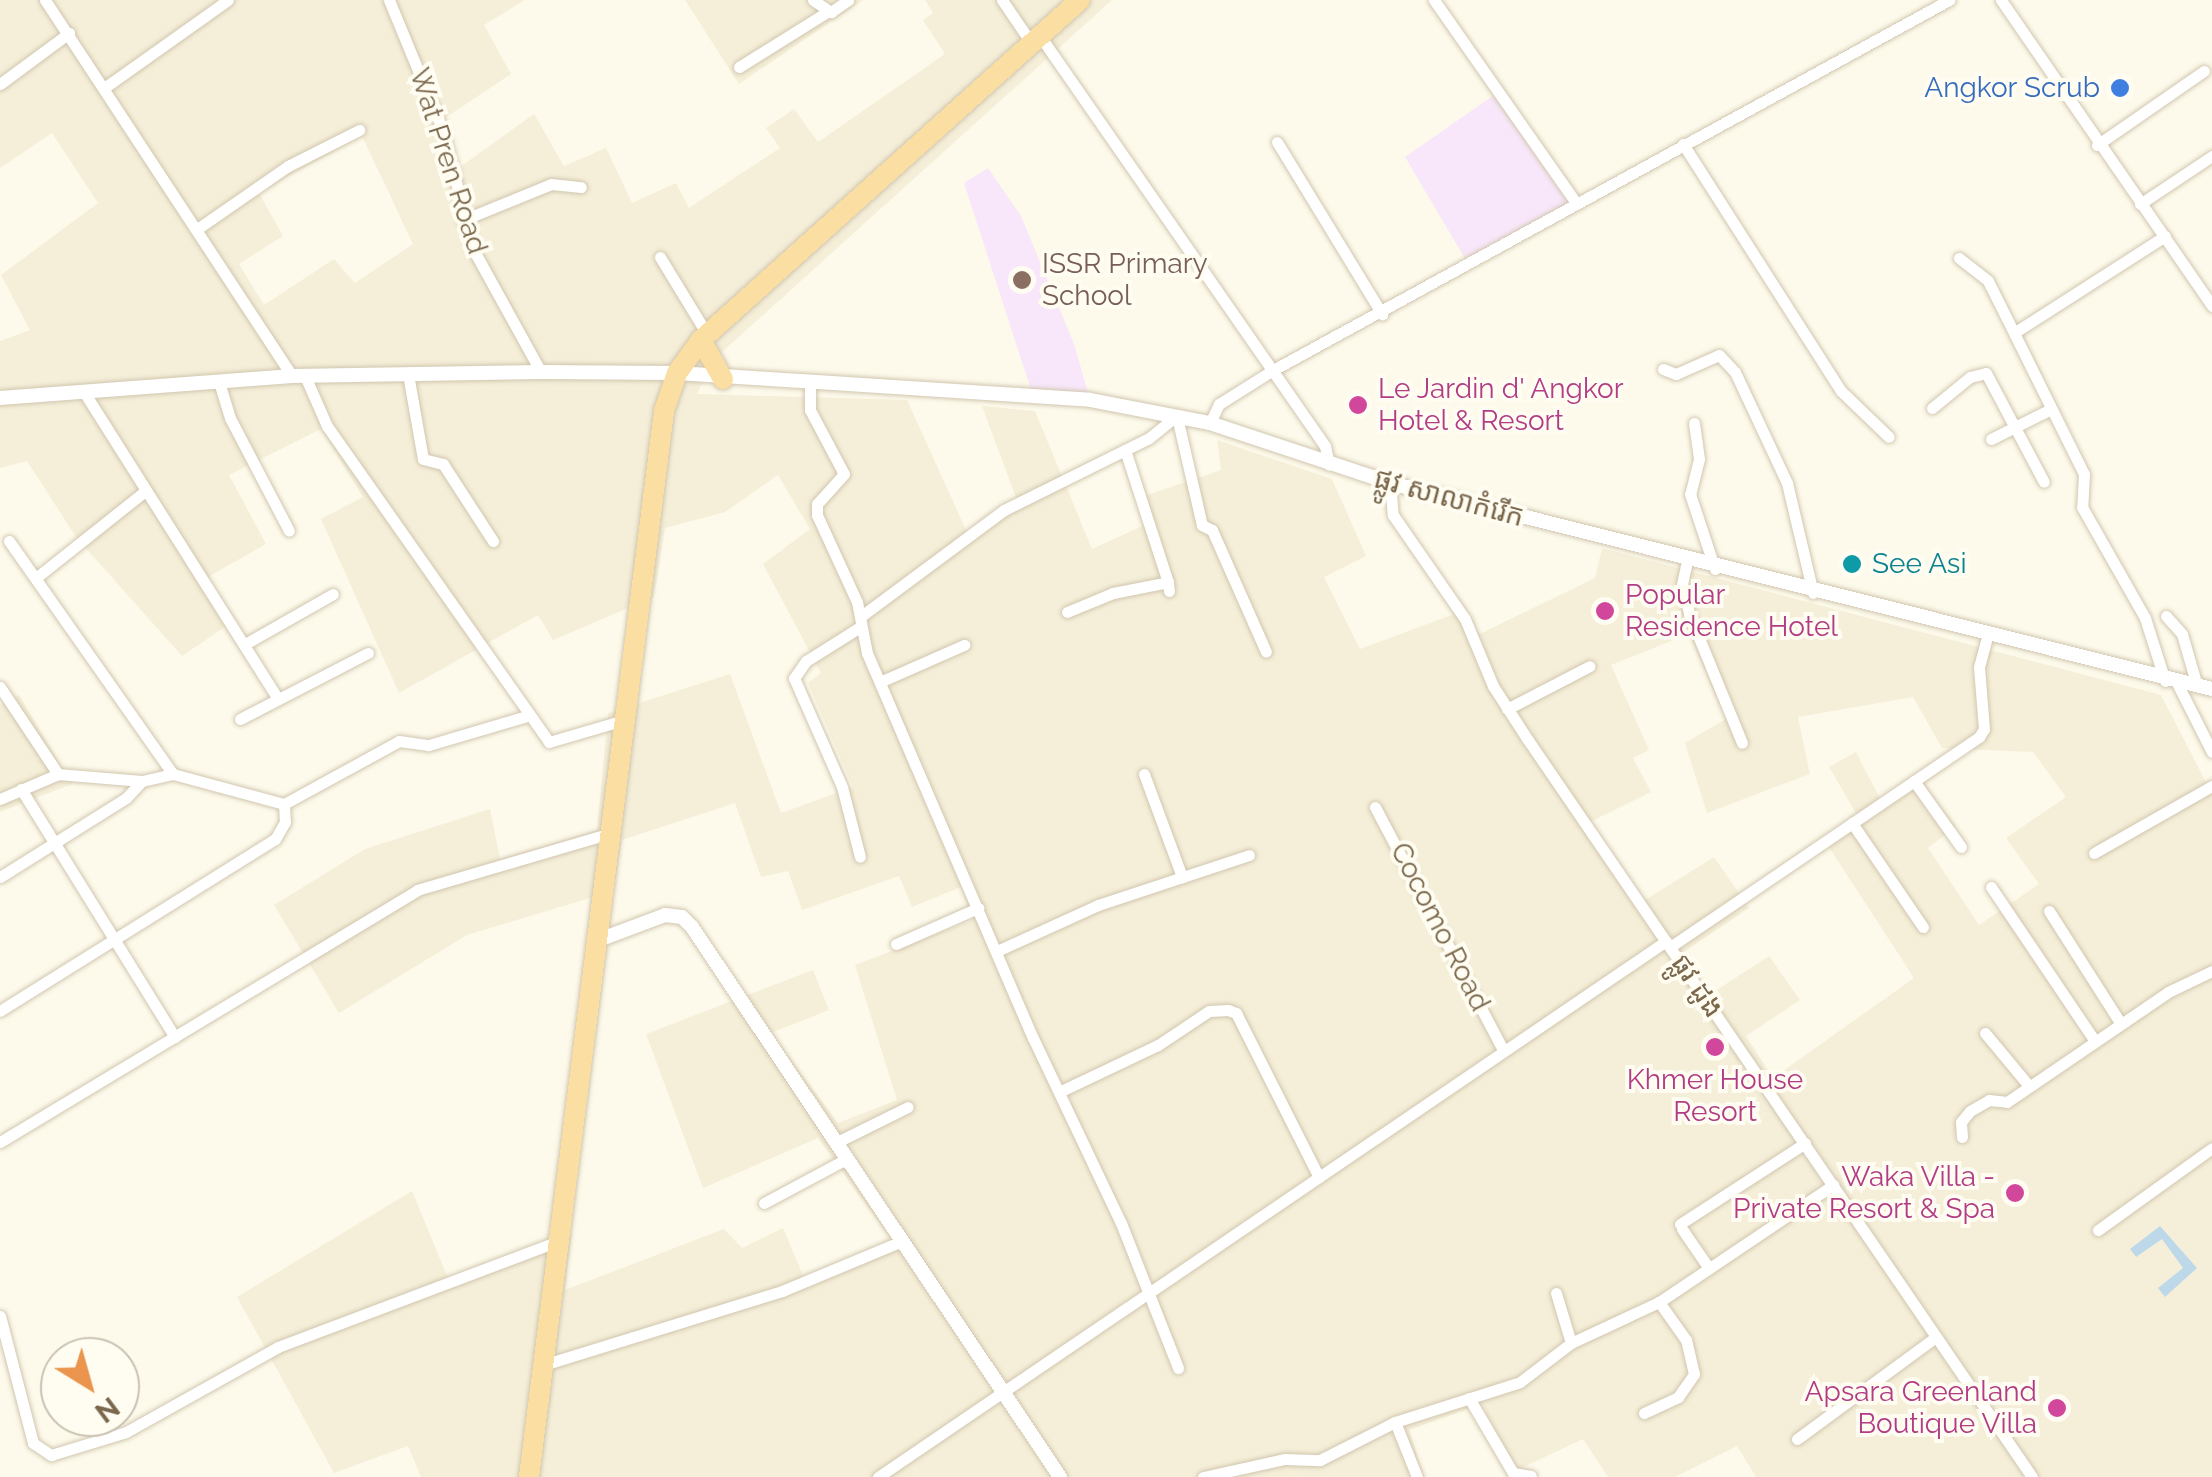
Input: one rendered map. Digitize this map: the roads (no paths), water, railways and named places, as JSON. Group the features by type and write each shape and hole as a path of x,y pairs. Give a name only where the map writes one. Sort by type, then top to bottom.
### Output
{"highway":[{"path":"528,1477 664,411 677,373 704,338 1080,0"},
{"path":"704,338 723,378"}],"street":[{"path":"45,0 200,227 327,426 552,745 594,724 624,720"},
{"path":"104,88 228,0"},
{"name":"Wat Pren Road","path":"389,0 444,132 463,220 541,372"},
{"path":"813,0 827,12"},
{"path":"738,67 848,0"},
{"path":"1002,0 1036,40 1272,370 1325,446 1329,465"},
{"path":"1434,0 1576,203"},
{"path":"1210,423 1219,404 1272,370 1382,314 1576,203 1949,0"},
{"path":"2001,0 2097,145 2212,306"},
{"path":"0,84 68,33"},
{"path":"2097,145 2204,71"},
{"path":"200,227 298,160 359,130"},
{"path":"1277,142 1382,314"},
{"path":"1683,144 1841,391 1889,437"},
{"path":"2140,204 2212,156"},
{"path":"463,220 551,184 581,187"},
{"path":"2014,333 2165,236"},
{"path":"660,256 704,338"},
{"path":"1960,258 1988,282 2084,474 2082,507 2145,618 2171,682 2212,752"},
{"path":"1662,369 1676,374 1719,354 1735,372 1787,483 1813,593"},
{"path":"1932,408 1982,371 2044,482"},
{"name":"ផ្លូវ សាលាកំរើក","path":"0,398 84,392 221,391 298,376 541,372 677,373 810,386 1090,400 1210,423 1329,465 1389,493 1687,561 2204,688"},
{"path":"408,374 422,459 442,464 493,541"},
{"path":"810,386 810,410 844,474 818,504 817,515 978,908 1150,1291 1178,1368"},
{"path":"221,391 289,531"},
{"path":"84,392 278,700"},
{"path":"1991,439 2051,409"},
{"path":"860,857 842,788 794,678 806,660 1004,510 1124,450 1176,417 1202,524 1212,530 1266,652"},
{"path":"1694,422 1699,459 1690,494 1715,568"},
{"path":"1067,612 1113,593 1168,587 1124,450"},
{"path":"37,577 144,492"},
{"name":"ផ្លូវ ដូង","path":"1389,493 1419,559 1465,619 1508,709 2032,1477"},
{"path":"10,541 173,774"},
{"path":"1687,561 1682,585 1690,616 1742,742"},
{"path":"245,644 334,594"},
{"path":"2166,616 2182,634 2204,688"},
{"path":"878,1477 1502,1050 1914,782 1984,731 1979,680 1987,637"},
{"path":"882,681 964,645"},
{"path":"240,719 368,653"},
{"path":"1508,709 1590,666"},
{"path":"0,687 4,703 58,774"},
{"path":"0,799 58,774 142,781 173,774 284,804 399,741 429,745 530,715"},
{"path":"1144,774 1182,877"},
{"path":"0,877 55,844 142,781"},
{"path":"1914,782 1961,847"},
{"path":"2094,853 2212,786"},
{"path":"21,789 175,1037"},
{"path":"0,1011 275,839 285,822 284,804"},
{"name":"Cocomo Road","path":"1375,806 1502,1050"},
{"path":"1852,823 1923,927"},
{"path":"0,1142 417,890 611,833"},
{"path":"997,951 1098,905 1248,855"},
{"path":"1991,887 2095,1041"},
{"path":"896,944 978,908"},
{"path":"2048,911 2120,1024"},
{"path":"596,940 664,915 682,917 1060,1477"},
{"path":"1962,1137 1961,1122 1970,1111 1989,1100 2007,1102 2120,1024 2212,971"},
{"path":"1059,1092 1158,1046 1209,1012 1236,1013 1319,1177"},
{"path":"1986,1033 2028,1086"},
{"path":"834,1142 908,1107"},
{"path":"1708,1267 1681,1226 1805,1144"},
{"path":"2098,1230 2212,1148"},
{"path":"764,1204 846,1159"},
{"path":"1202,1477 1285,1460 1320,1460 1395,1422 1520,1382 1571,1344 1658,1302 1833,1185"},
{"path":"0,1317 34,1443 51,1455 126,1432 278,1347 558,1242"},
{"path":"543,1365 782,1292 902,1242"},
{"path":"1556,1293 1571,1344"},
{"path":"1644,1413 1690,1386 1696,1362 1658,1302"},
{"path":"1797,1439 1936,1337"},
{"path":"1468,1398 1513,1473 1531,1476"},
{"path":"1395,1422 1417,1477"}],"water":[{"path":"2160,1226 2197,1268 2165,1297 2158,1288 2183,1268 2162,1239 2136,1257 2130,1249"}],"place":[{"name":"Angkor Scrub","path":"2120,88"},
{"name":"ISSR Primary School","path":"1022,280"},
{"name":"Le Jardin d' Angkor Hotel & Resort","path":"1358,405"},
{"name":"See Asi","path":"1852,564"},
{"name":"Popular Residence Hotel","path":"1605,611"},
{"name":"Khmer House Resort","path":"1715,1047"},
{"name":"Waka Villa - Private Resort & Spa","path":"2015,1193"},
{"name":"Apsara Greenland Boutique Villa","path":"2057,1408"}]}
